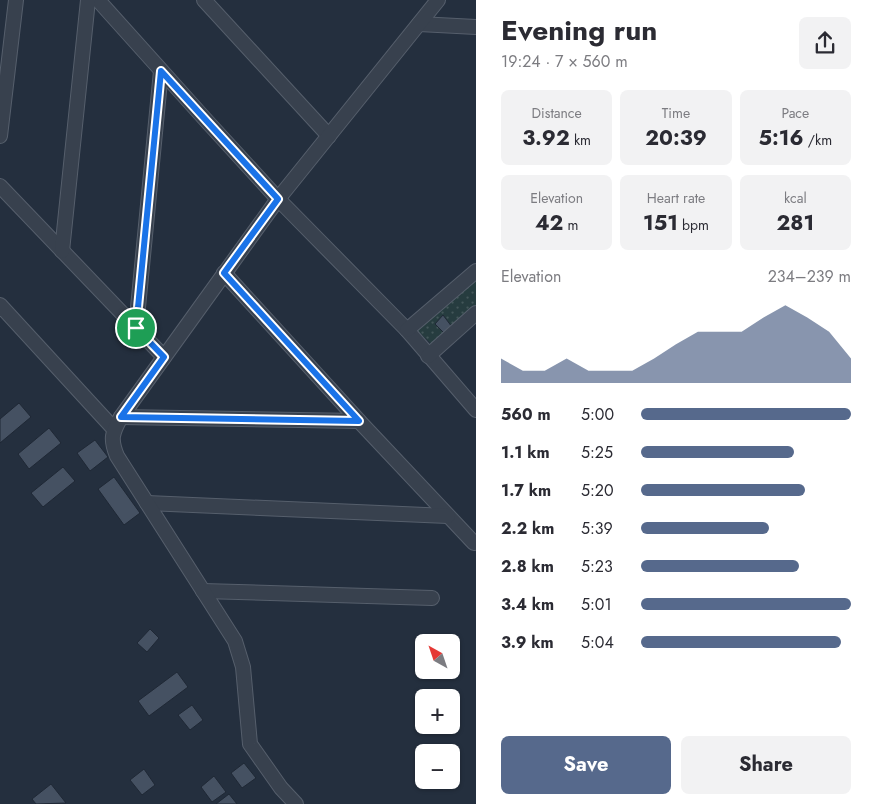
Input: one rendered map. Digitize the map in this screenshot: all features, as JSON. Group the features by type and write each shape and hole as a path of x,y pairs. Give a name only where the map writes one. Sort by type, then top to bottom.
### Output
{"street":[{"path":"0,136 16,0"},
{"path":"62,251 88,0"},
{"path":"98,0 278,199 406,330 476,410"},
{"path":"204,0 329,136"},
{"path":"296,804 281,788 250,744 243,667 235,641 117,456 112,444 114,430 121,417 278,199 438,0"},
{"path":"419,24 476,27"},
{"path":"136,328 161,71"},
{"path":"0,186 164,357"},
{"path":"406,330 476,271"},
{"path":"224,273 474,543"},
{"path":"0,305 114,430"},
{"path":"428,356 476,313"},
{"path":"121,417 359,421"},
{"path":"147,503 448,516"},
{"path":"203,591 432,598"}],"green space":[{"path":"476,271 476,313 436,348 412,326"}],"building":[{"path":"443,315 452,327 444,333 435,324"},
{"path":"19,403 31,417 0,443 0,419"},
{"path":"49,428 61,443 29,469 18,454"},
{"path":"95,440 108,457 90,471 77,453"},
{"path":"63,467 75,481 43,507 31,493"},
{"path":"114,477 140,513 124,525 98,489"},
{"path":"150,629 159,638 147,652 137,643"},
{"path":"177,672 188,687 149,716 138,701"},
{"path":"192,705 203,720 190,730 178,715"},
{"path":"244,763 256,778 242,788 231,773"},
{"path":"144,769 155,785 142,795 130,780"},
{"path":"214,776 226,792 212,802 201,787"},
{"path":"51,784 66,803 36,804 32,799"},
{"path":"229,794 237,804 216,804"}],"route":[{"path":"161,71 278,199 224,273 359,421 121,417 164,357 136,328 161,71"}]}
